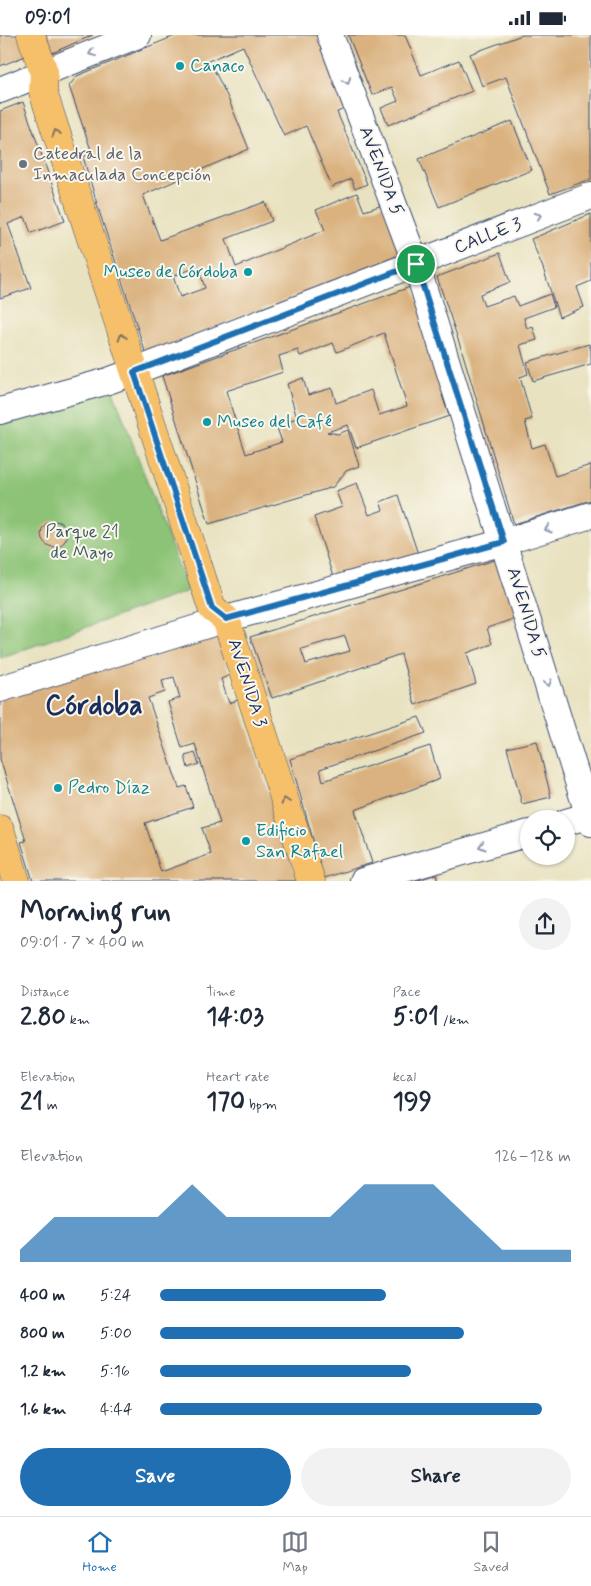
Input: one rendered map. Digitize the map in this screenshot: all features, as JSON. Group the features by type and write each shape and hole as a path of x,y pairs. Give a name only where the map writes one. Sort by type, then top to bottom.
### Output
{"main road":[{"name":"AVENIDA 3","path":"31,35 44,72 43,92 212,608 226,619 311,881"},
{"path":"0,829 16,881"}],"street":[{"path":"0,90 138,35"},
{"name":"AVENIDA 5","path":"330,35 416,264 504,542 584,819"},
{"name":"CALLE 3","path":"0,411 134,372 591,196"},
{"path":"0,689 226,619 504,542 591,515"},
{"path":"363,881 520,836"}],"green space":[{"name":"Parque 21 de Mayo","path":"111,385 188,591 0,658 0,418"}],"building":[{"path":"0,35 21,35 28,55 0,66"},
{"path":"46,35 93,35 52,53"},
{"path":"177,35 317,35 347,108 337,112 367,184 355,189 351,179 332,187 306,126 284,136 243,46 206,62 209,70 213,68 228,98 249,149 143,195 160,240 265,202 272,221 226,239 236,267 325,230 316,210 357,193 364,211 383,205 402,254 146,354 83,157 92,153 69,86 77,76","holes":["198,267 205,288 180,297 173,276"]},
{"path":"348,35 405,35 421,75 459,60 472,91 388,125 381,108 398,101 392,87 372,95"},
{"path":"522,35 591,35 591,179 550,194 506,77 482,86 470,54"},
{"name":"Catedral de la Inmaculada Concepción","path":"23,102 65,221 31,233 25,217 8,224 31,288 0,298 0,111"},
{"path":"512,121 532,170 439,207 419,159"},
{"path":"591,214 591,281 577,287 584,307 559,317 531,239"},
{"path":"500,253 510,282 480,294 484,306 514,296 518,306 550,294 554,307 524,318 527,329 533,327 537,340 520,345 528,374 520,377 532,419 525,421 532,448 545,444 555,476 591,465 591,500 514,524 462,351 437,277"},
{"path":"413,286 448,393 442,395 449,416 356,448 348,425 327,432 338,434 348,430 359,466 346,471 333,487 209,524 162,376","holes":["384,333 407,406 379,415 371,390 336,403 332,388 308,395 303,378 287,384 297,418 276,425 282,442 246,454 226,391 283,372 279,356 298,350 300,356 333,343 337,352"]},
{"path":"589,344 591,364 533,381 527,362"},
{"path":"357,483 369,515 383,510 380,502 398,495 418,554 334,580 314,517 342,507 336,491"},
{"path":"54,521 63,525 67,534 63,543 54,547 45,543 41,534 45,525"},
{"path":"501,558 522,616 487,628 492,644 467,653 476,684 415,705 401,654 272,698 250,637","holes":["345,636 350,651 306,664 301,649"]},
{"path":"215,629 230,675 221,679 229,703 238,700 298,881 33,881 21,842 26,841 0,759 0,699","holes":["174,677 180,698 168,702 182,748 195,744 220,823 202,828 211,854 161,872 145,823 193,807 186,786 179,788 148,698 165,692 162,680"]},
{"path":"419,717 426,733 320,769 323,781 430,746 440,779 355,810 372,863 324,878 290,759"},
{"path":"537,741 551,797 522,804 507,748"},
{"path":"195,753 199,764 188,768 185,756"},
{"path":"436,874 438,881 416,881"}],"place":[{"name":"Canaco","path":"180,66"},
{"name":"Catedral de la Inmaculada Concepción","path":"23,164"},
{"name":"Museo de Córdoba","path":"248,272"},
{"name":"Museo del Café","path":"207,422"},
{"name":"Pedro Díaz","path":"58,788"},
{"name":"Edificio San Rafael","path":"246,841"}],"district":[{"name":"Córdoba","path":"94,706"}],"route":[{"path":"416,264 504,542 226,619 212,608 134,372 416,264"}]}
